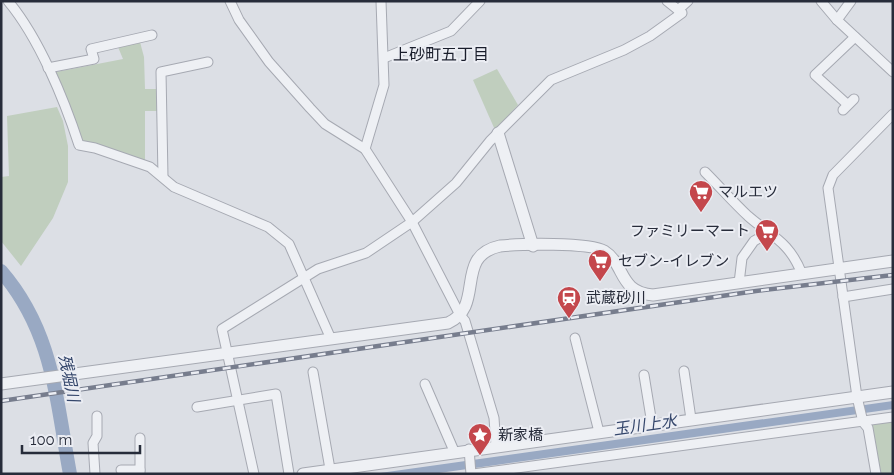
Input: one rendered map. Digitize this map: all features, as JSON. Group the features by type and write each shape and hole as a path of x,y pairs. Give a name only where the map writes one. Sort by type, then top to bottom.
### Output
{"street":[{"path":"8,1 23,21 48,68 67,108 80,145 95,148 150,167 174,187 268,227 288,244 331,339"},
{"path":"230,1 239,20 268,59 310,108 325,124 366,149 412,222 460,315 465,321 494,418 496,446"},
{"path":"366,149 384,85 382,1"},
{"path":"384,58 451,31 480,1"},
{"path":"254,474 222,329 323,267 366,253 412,222 456,183 498,133 551,80 624,50 650,36 682,13 667,1"},
{"path":"678,10 688,1"},
{"path":"821,1 837,20 893,72"},
{"path":"837,20 851,1"},
{"path":"48,68 94,59 91,49 152,35"},
{"path":"848,104 815,75 855,37"},
{"path":"163,177 161,72 208,62"},
{"path":"876,474 868,428 862,419 858,399 829,194 830,181 893,114"},
{"path":"498,133 533,246"},
{"path":"705,172 749,216 779,238 792,255 802,274"},
{"path":"739,283 742,258 754,242 770,232"},
{"path":"1,384 448,323 460,315 469,300 472,268 481,256 496,247 588,246 601,250 612,259 628,285 639,293 648,295 893,261"},
{"path":"843,297 893,289"},
{"path":"575,338 599,432"},
{"path":"684,371 691,419"},
{"path":"313,372 330,469"},
{"path":"644,375 652,424"},
{"path":"426,384 454,451"},
{"path":"303,474 454,451 469,452 496,446 652,424 858,399 893,392"},
{"path":"197,407 276,394 289,474"},
{"path":"95,474 93,442 97,436 97,416"},
{"path":"469,452 471,472 862,419 893,417"},
{"path":"121,470 140,472 140,438"}],"green space":[{"path":"140,42 144,57 145,89 159,89 159,111 145,111 145,163 81,144 51,73 123,59 118,47"},
{"path":"497,69 518,105 495,130 473,80"},
{"path":"57,107 63,121 68,146 68,182 53,218 21,266 1,241 1,177 9,176 7,116"},
{"path":"893,415 893,474 878,474 865,419"}],"water":[{"path":"893,401 893,409 432,474 373,474"}],"waterway":[{"name":"残堀川","path":"1,271 32,317 42,342 56,393 70,474"}],"railway":[{"path":"1,401 756,291 893,275"}],"place":[{"name":"マルエツ","path":"701,213"},
{"name":"ファミリーマート","path":"767,252"},
{"name":"セブン-イレブン","path":"600,282"},
{"name":"武蔵砂川","path":"569,319"},
{"name":"新家橋","path":"480,456"}],"district":[{"name":"上砂町五丁目","path":"441,54"}],"water label":[{"name":"玉川上水","path":"645,425"}]}
